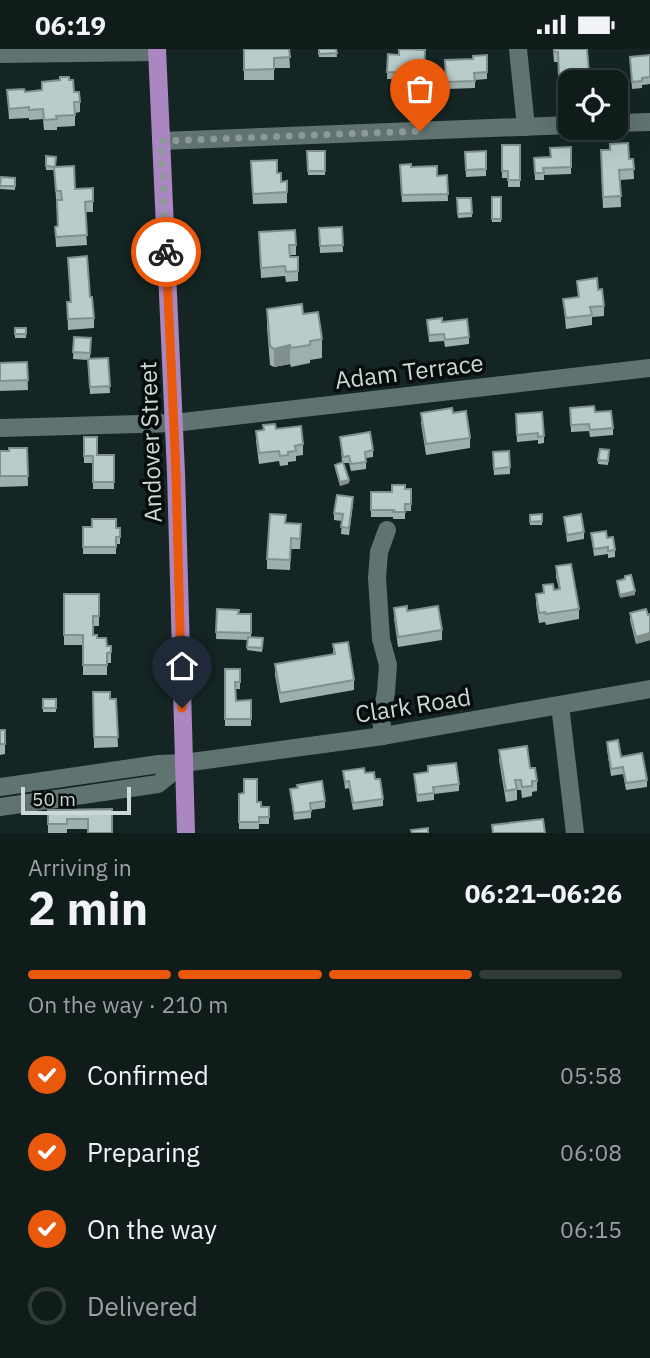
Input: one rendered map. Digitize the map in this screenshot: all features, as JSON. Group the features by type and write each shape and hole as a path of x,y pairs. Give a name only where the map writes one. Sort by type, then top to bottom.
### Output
{"main road":[{"name":"Andover Street","path":"157,50 174,423 186,833"}],"street":[{"path":"518,49 526,127"},
{"path":"0,54 157,50"},
{"path":"628,123 650,122"},
{"path":"161,141 558,126"},
{"name":"Adam Terrace","path":"0,428 174,423 650,368"},
{"path":"383,736 381,718 388,665 381,639 377,578 379,552 387,530"},
{"name":"Clark Road","path":"3,787 383,736 650,688"},
{"path":"560,705 575,833"},
{"path":"3,787 4,806 158,784 184,763"},
{"path":"73,776 75,796"}],"building":[{"path":"244,49 289,49 290,57 274,58 274,69 244,70"},
{"path":"319,49 336,49 337,53 319,54"},
{"path":"399,49 425,50 424,72 387,72 388,54 399,55"},
{"path":"554,49 587,49 589,70 559,70 558,52 554,52"},
{"path":"487,55 487,72 474,73 475,81 446,82 445,60 473,59 473,56"},
{"path":"650,55 650,77 632,82 630,57"},
{"path":"60,77 73,80 74,92 79,92 80,102 74,102 75,115 44,120 43,109 9,109 7,90 42,90 42,82 60,80"},
{"path":"628,143 629,159 633,159 634,169 619,170 621,196 603,197 601,150 610,150 610,144"},
{"path":"502,145 520,145 520,180 508,180 508,171 502,171"},
{"path":"571,147 571,167 543,168 544,173 535,173 534,158 551,157 550,148"},
{"path":"307,151 325,151 325,171 308,171"},
{"path":"486,151 486,169 466,170 465,152"},
{"path":"46,156 56,157 55,167 46,166"},
{"path":"277,160 277,173 281,173 281,182 287,181 287,192 253,194 251,161"},
{"path":"411,164 411,167 437,166 437,176 447,175 448,194 402,195 400,165"},
{"path":"74,166 75,189 93,188 93,201 85,202 87,235 56,237 57,200 62,200 61,191 56,191 54,167"},
{"path":"1,177 15,178 15,186 0,186"},
{"path":"492,197 501,197 501,219 492,219"},
{"path":"457,198 471,198 472,213 458,214"},
{"path":"342,227 343,245 320,246 319,228"},
{"path":"295,230 296,245 289,245 290,257 298,257 298,271 286,272 285,266 261,268 259,232"},
{"path":"87,256 94,318 68,319 67,302 71,302 68,258"},
{"path":"597,278 598,290 602,289 604,306 590,307 592,315 566,318 563,299 579,297 577,281"},
{"path":"302,304 303,314 318,312 322,339 310,341 310,345 291,348 290,345 274,349 270,346 267,309"},
{"path":"442,318 442,322 467,319 469,337 445,340 444,334 429,335 427,320"},
{"path":"15,328 26,328 26,334 15,334"},
{"path":"74,337 91,338 90,353 73,352"},
{"path":"108,358 110,386 90,387 88,359"},
{"path":"27,362 28,380 0,381 0,363"},
{"path":"594,406 595,412 611,411 613,428 590,430 589,424 571,425 570,408"},
{"path":"452,408 453,413 466,411 470,438 426,444 421,413"},
{"path":"542,412 544,436 538,437 538,433 517,435 516,414"},
{"path":"275,424 276,429 301,426 303,444 295,446 296,451 288,452 288,455 280,456 279,451 259,453 256,431 264,430 263,425"},
{"path":"370,432 373,450 365,452 366,462 351,464 349,456 343,457 340,437"},
{"path":"84,437 97,437 97,455 114,455 114,482 93,482 93,456 84,456"},
{"path":"9,448 27,448 28,476 0,476 0,451 9,451"},
{"path":"600,449 609,450 608,461 598,460"},
{"path":"509,451 510,467 494,469 493,452"},
{"path":"343,462 349,480 340,482 335,465"},
{"path":"392,485 405,485 405,489 411,489 411,504 405,504 405,512 371,510 371,492 392,492"},
{"path":"337,495 353,497 349,528 341,527 343,514 334,513"},
{"path":"270,514 286,515 285,523 301,524 300,539 291,538 290,560 267,559"},
{"path":"542,514 542,521 530,522 530,515"},
{"path":"581,514 584,532 567,535 564,517"},
{"path":"92,519 116,519 120,537 116,537 116,547 83,547 83,527 92,527"},
{"path":"606,531 607,538 613,537 615,550 608,551 608,547 594,549 591,533"},
{"path":"571,564 579,609 539,613 536,594 544,593 543,585 553,584 554,590 560,589 556,566"},
{"path":"631,575 635,591 620,595 617,581"},
{"path":"64,594 99,594 99,616 93,616 93,635 106,638 107,646 111,646 111,652 107,653 107,665 83,665 83,635 64,635"},
{"path":"407,606 407,611 438,606 442,630 398,637 394,608"},
{"path":"217,609 239,610 238,614 251,614 251,633 216,632"},
{"path":"646,609 648,615 650,614 650,633 636,637 630,613"},
{"path":"248,637 263,638 262,648 247,647"},
{"path":"348,642 354,680 280,693 275,664 335,654 333,644"},
{"path":"225,669 240,669 240,682 235,682 236,701 251,700 251,719 225,719"},
{"path":"93,692 110,692 110,699 116,699 118,737 94,737"},
{"path":"43,699 56,699 56,708 43,708"},
{"path":"0,730 5,730 5,744 0,744"},
{"path":"618,740 621,757 642,753 647,780 626,783 623,767 611,769 607,742"},
{"path":"527,746 530,768 535,768 537,781 532,781 532,786 522,787 521,780 515,780 517,789 506,791 499,750"},
{"path":"456,763 459,784 433,787 434,793 417,795 414,774 428,772 428,766"},
{"path":"364,768 365,773 374,772 375,779 380,779 383,799 353,803 349,781 345,782 343,771"},
{"path":"244,779 257,779 257,802 261,802 261,807 269,807 269,817 259,817 259,822 239,822 239,794 244,793"},
{"path":"322,781 325,801 310,803 311,811 294,813 290,789 298,788 297,785"},
{"path":"112,809 112,833 88,833 88,819 67,819 67,824 48,824 48,810"},
{"path":"543,819 545,833 493,833 492,825"},
{"path":"428,828 428,833 412,833 411,830"}],"way so far":[{"path":"166,252 161,141 420,131"}],"route":[{"path":"166,252 176,473 182,708"}]}
